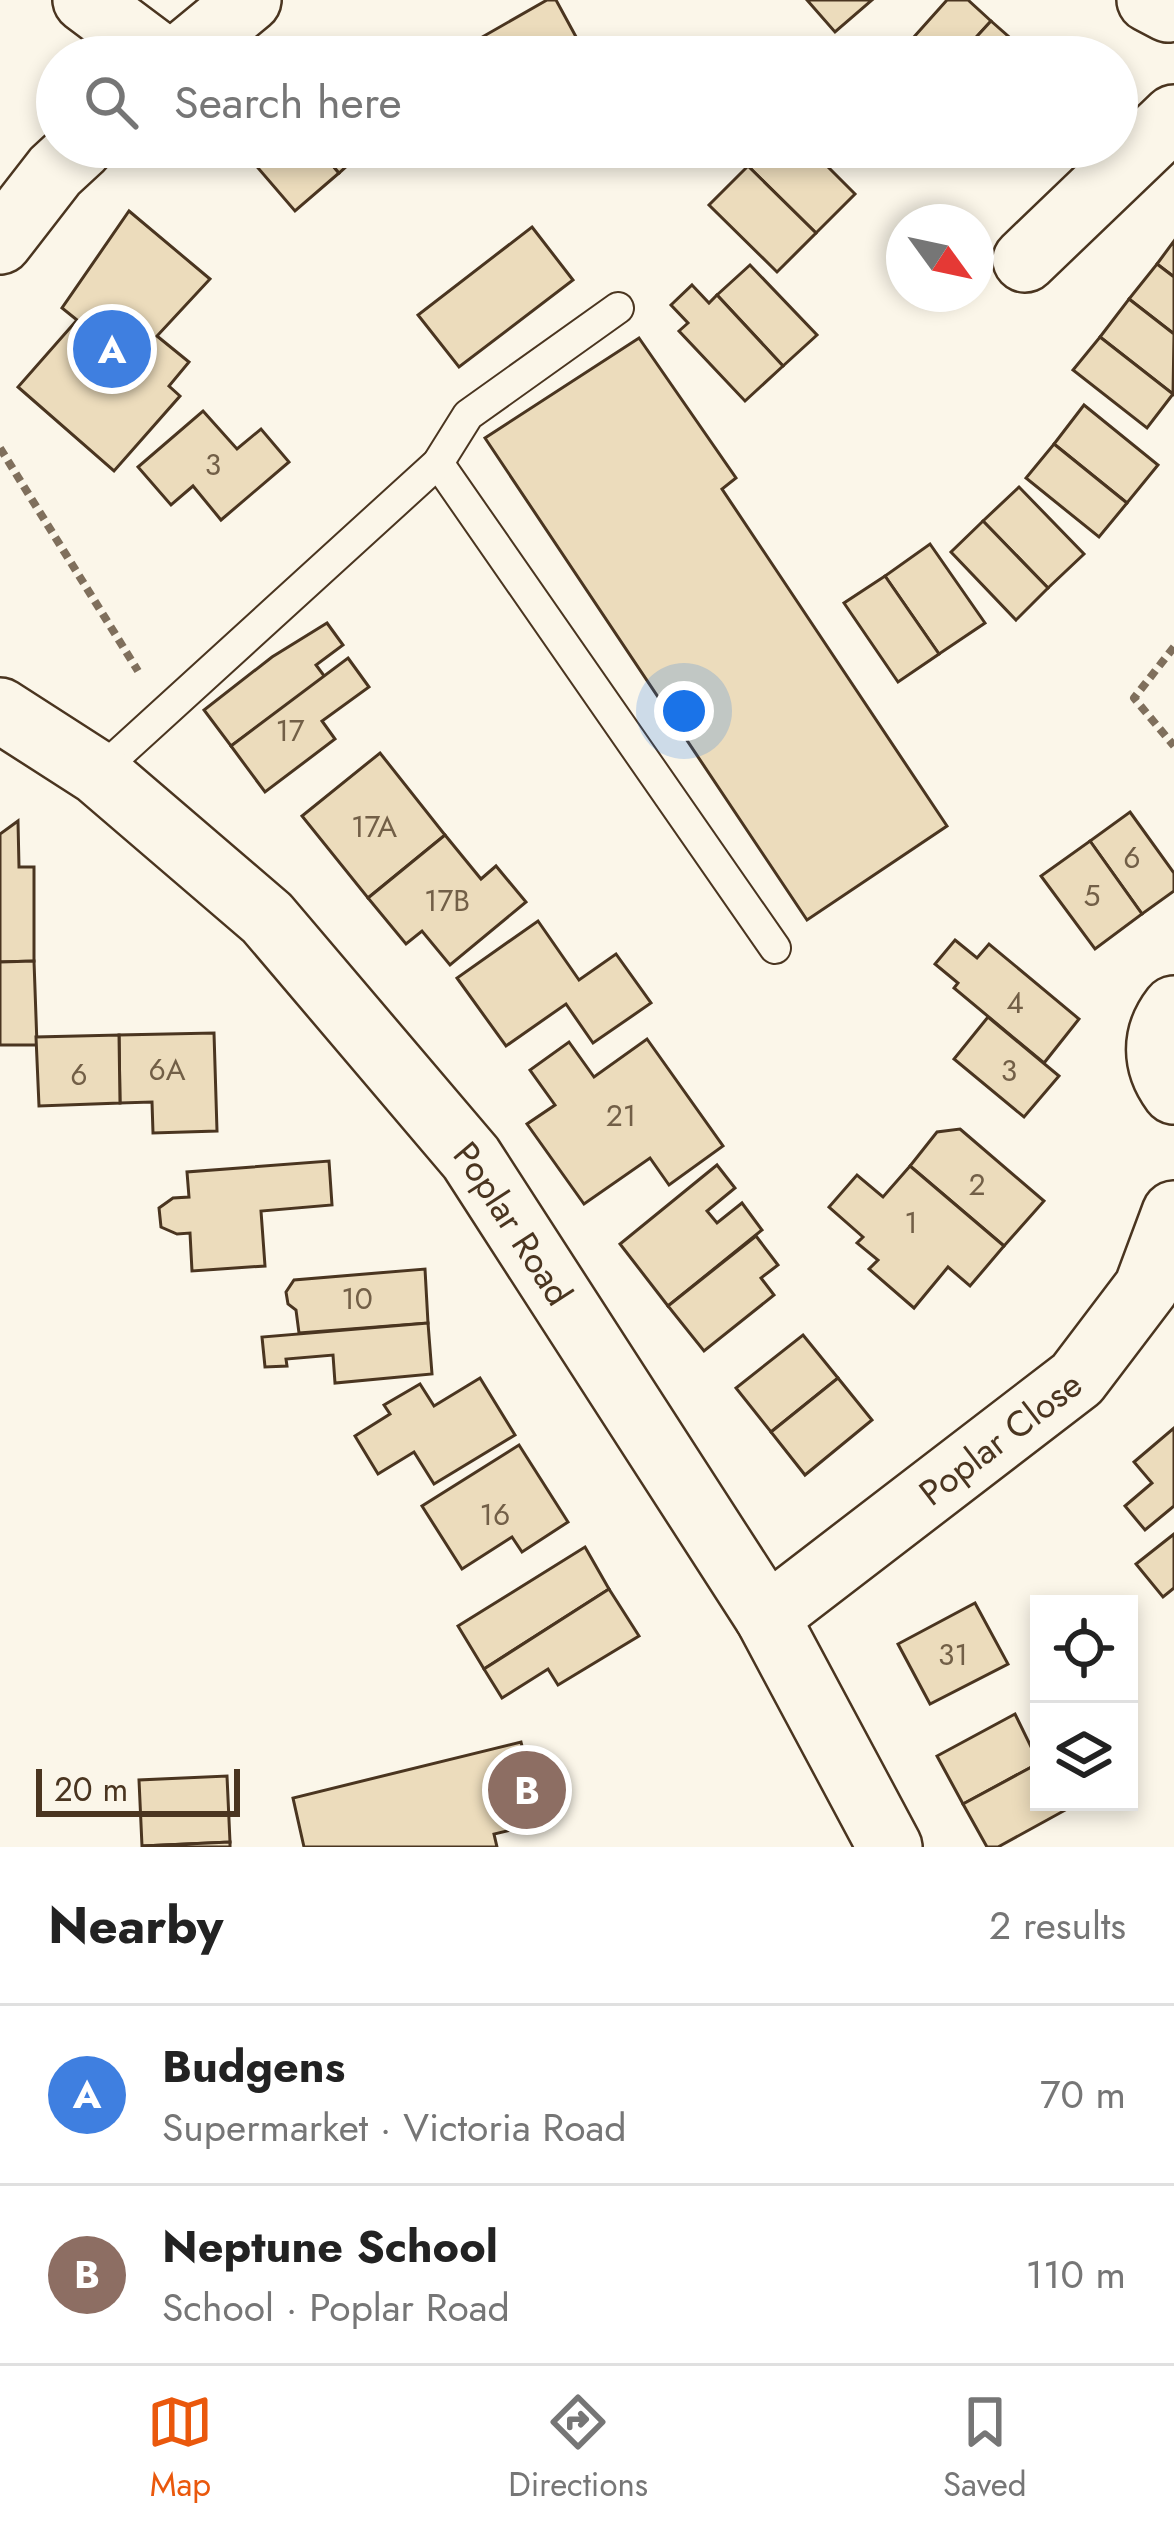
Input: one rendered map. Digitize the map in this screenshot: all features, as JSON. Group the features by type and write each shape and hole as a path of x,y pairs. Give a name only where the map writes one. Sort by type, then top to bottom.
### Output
{"street":[{"path":"85,0 133,36"},
{"path":"205,36 249,0"},
{"path":"1138,152 1174,117"},
{"path":"0,242 58,168"},
{"path":"1025,260 1121,168"},
{"name":"Poplar Road","path":"0,710 98,772 267,918 471,1158 767,1617 890,1847"},
{"path":"1174,1008 1157,1041 1161,1072 1174,1092"},
{"name":"Poplar Close","path":"767,1617 1077,1379 1146,1288 1174,1213"}],"lane":[{"path":"98,772 438,463 468,415 618,308"},
{"path":"438,463 775,949"}],"path":[{"path":"1174,647 1134,698 1174,746"}],"building":[{"path":"547,0 556,0 576,36 484,36"},
{"path":"807,0 872,0 835,32"},
{"path":"947,0 968,0 991,21 977,36 915,36"},
{"path":"991,21 1008,36 977,36"},
{"path":"258,168 335,168 339,173 295,211"},
{"path":"750,168 829,168 855,194 816,233"},
{"path":"750,168 816,233 777,272 709,205"},
{"path":"129,211 210,279 157,336 189,362 169,386 180,396 114,471 18,387 77,320 62,308"},
{"path":"532,227 573,280 459,367 418,315"},
{"path":"1174,241 1174,277 1157,264"},
{"path":"1157,264 1174,277 1174,334 1129,299"},
{"path":"750,265 817,335 783,366 717,295"},
{"path":"692,285 709,303 717,295 783,366 745,401 679,331 688,323 671,305"},
{"path":"1129,299 1174,334 1173,394 1100,337"},
{"path":"1100,337 1173,394 1147,428 1073,370"},
{"path":"639,338 736,478 722,489 947,826 807,920 485,438"},
{"path":"1084,405 1158,465 1127,503 1054,444"},
{"path":"203,411 237,449 261,429 289,462 221,520 193,486 171,505 138,467"},
{"path":"1054,444 1127,503 1099,537 1026,478"},
{"path":"1019,487 1084,554 1048,588 983,521"},
{"path":"983,521 1048,588 1016,620 951,552"},
{"path":"930,544 985,623 939,654 885,576"},
{"path":"885,576 939,654 898,682 844,603"},
{"path":"327,623 343,645 316,665 325,677 231,746 204,710 272,657"},
{"path":"348,658 369,687 322,721 335,739 265,792 231,746"},
{"path":"380,753 445,835 368,898 302,816"},
{"path":"1130,812 1174,873 1174,891 1142,914 1090,841"},
{"path":"18,821 19,867 34,867 34,961 0,962 0,834"},
{"path":"445,835 481,879 496,866 526,902 450,965 422,931 406,944 368,898"},
{"path":"1090,841 1142,914 1095,949 1041,876"},
{"path":"538,921 579,980 616,954 651,1003 593,1043 566,1004 506,1046 457,978"},
{"path":"955,940 977,958 989,944 1079,1019 1044,1063 954,988 958,983 935,964"},
{"path":"34,961 37,1045 0,1045 0,962"},
{"path":"988,1017 1059,1076 1024,1117 954,1059"},
{"path":"214,1033 217,1131 153,1133 152,1102 120,1103 119,1035"},
{"path":"119,1035 120,1103 39,1106 36,1037"},
{"path":"647,1039 723,1146 669,1185 650,1158 584,1204 527,1124 555,1105 530,1070 569,1042 594,1077"},
{"path":"960,1129 1044,1201 1004,1246 910,1166 937,1132"},
{"path":"329,1161 332,1205 261,1211 265,1266 192,1271 190,1233 177,1234 161,1227 159,1208 173,1198 189,1197 187,1172"},
{"path":"717,1165 735,1188 707,1211 717,1223 742,1203 762,1230 668,1306 620,1244"},
{"path":"910,1166 1004,1246 970,1286 948,1267 914,1308 869,1269 878,1260 857,1243 863,1237 829,1207 857,1175 883,1197"},
{"path":"756,1236 778,1265 761,1278 774,1295 704,1351 668,1306"},
{"path":"425,1269 428,1323 299,1333 296,1310 288,1304 286,1292 294,1280"},
{"path":"428,1323 432,1374 335,1383 333,1355 286,1359 287,1366 265,1367 262,1337"},
{"path":"803,1335 838,1378 771,1432 736,1388"},
{"path":"480,1378 515,1435 434,1484 414,1452 378,1474 355,1436 390,1414 384,1405 420,1384 434,1406"},
{"path":"838,1378 872,1420 805,1475 771,1432"},
{"path":"1174,1428 1174,1506 1145,1530 1125,1506 1152,1483 1134,1462"},
{"path":"519,1445 568,1522 522,1552 512,1537 462,1569 422,1506"},
{"path":"1174,1534 1174,1588 1163,1597 1136,1564"},
{"path":"585,1547 609,1589 484,1669 458,1626"},
{"path":"609,1589 639,1636 558,1685 548,1669 502,1698 484,1669"},
{"path":"975,1603 1008,1664 930,1704 898,1644"},
{"path":"1015,1714 1030,1745 1030,1768 963,1804 937,1756"},
{"path":"521,1742 541,1823 494,1834 497,1847 304,1847 293,1798"},
{"path":"1030,1768 1030,1811 1064,1811 998,1847 987,1847 963,1804"},
{"path":"227,1776 230,1842 142,1846 139,1780"},
{"path":"230,1842 230,1847 142,1846"}],"place":[{"name":"Budgens","path":"112,349"},
{"name":"Neptune School","path":"527,1790"}]}
